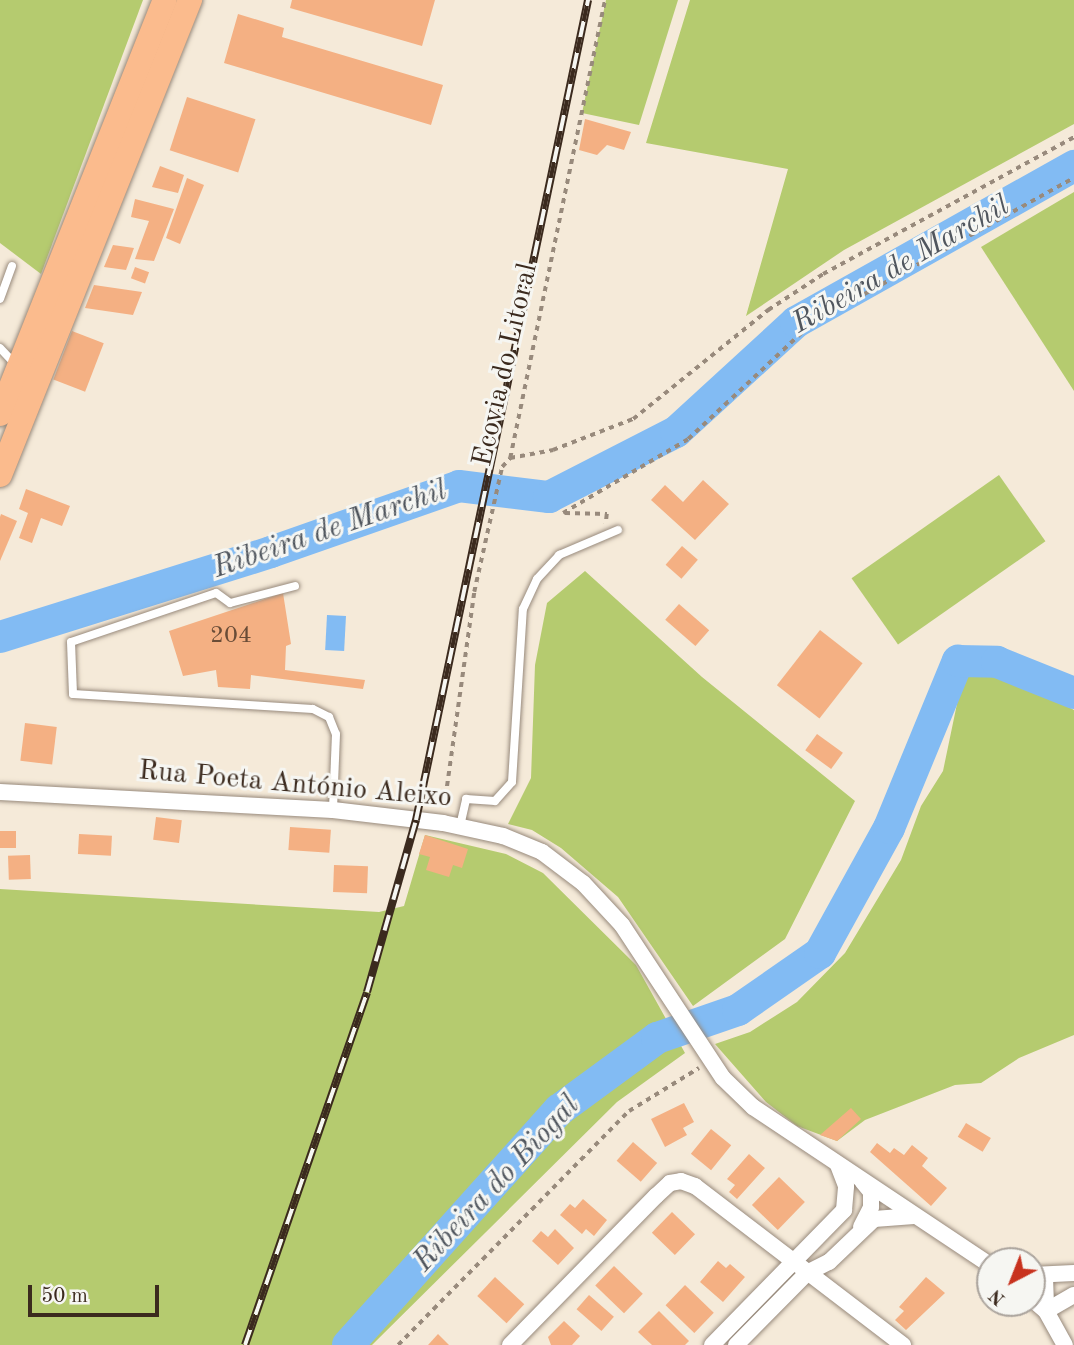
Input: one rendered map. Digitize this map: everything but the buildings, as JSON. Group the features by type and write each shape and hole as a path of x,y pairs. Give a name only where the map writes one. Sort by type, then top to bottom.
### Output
{"main road":[{"path":"1,411 165,0"},
{"path":"0,475 190,0"}],"street":[{"name":"Rua Poeta António Aleixo","path":"0,784 51,792"},
{"name":"Rua Poeta António Aleixo","path":"0,792 51,792 333,810 451,824 503,836 542,852 583,883 622,925 700,1045 752,1107 862,1181 878,1197 916,1217 976,1256"},
{"path":"837,1165 846,1186 844,1210"},
{"path":"510,1345 670,1183 681,1181 695,1186 840,1299 904,1345"},
{"path":"712,1345 844,1210 878,1197"},
{"path":"860,1230 878,1197"},
{"path":"736,1345 807,1273 832,1258 874,1219 916,1217"},
{"path":"776,1249 808,1245"},
{"path":"807,1273 808,1245"},
{"path":"832,1258 828,1275 840,1299"},
{"path":"1046,1275 1074,1273"},
{"path":"1046,1310 1074,1295"},
{"path":"1046,1313 1065,1345"}],"lane":[{"path":"0,299 12,266"},
{"path":"0,348 19,367"},
{"path":"451,824 466,799 495,801 512,782 523,609 537,579 559,555 618,530"},
{"path":"295,586 230,603 216,593 71,642 73,694 313,709 329,718 335,734 333,810"}],"path":[{"name":"Ecovia do Litoral","path":"451,824 447,757 459,709 474,593 502,467 510,458 605,0"},
{"path":"510,458 554,450 633,419 768,310 823,274 1074,137"},
{"path":"606,535 607,514 563,513 688,439 813,323 1074,178"},
{"path":"398,1345 629,1111 712,1061"}],"green space":[{"path":"0,0 143,0 41,274 0,243"},
{"path":"606,0 678,0 639,125 582,113"},
{"path":"690,0 1074,0 1074,124 844,250 746,316 788,169 646,143"},
{"path":"1074,192 1074,391 981,247"},
{"path":"999,475 1045,541 898,645 852,578"},
{"path":"585,571 702,677 855,801 785,939 693,1006 618,897 561,848 532,830 508,824 531,778 535,665 547,603"},
{"path":"978,671 1029,685 1074,710 1074,1035 1019,1058 981,1083 955,1085 865,1120 837,1141 797,1126 766,1102 715,1044 750,1032 797,1002 845,953 901,860 921,806 943,771 963,675"},
{"path":"425,835 506,854 543,873 636,965 685,1053 617,1102 372,1345 0,1345 0,889 379,912 404,906"}],"water":[{"path":"327,615 346,616 344,651 325,650"}],"waterway":[{"name":"Ribeira de Marchil","path":"0,637 271,552 459,486 549,497 676,432 796,322 1074,166"},
{"name":"Ribeira do Biogal","path":"348,1345 559,1110 657,1038 738,1010 820,953 889,828 958,661 997,662 1074,693"}],"railway":[{"path":"245,1345 367,992 416,820 588,0"}]}
